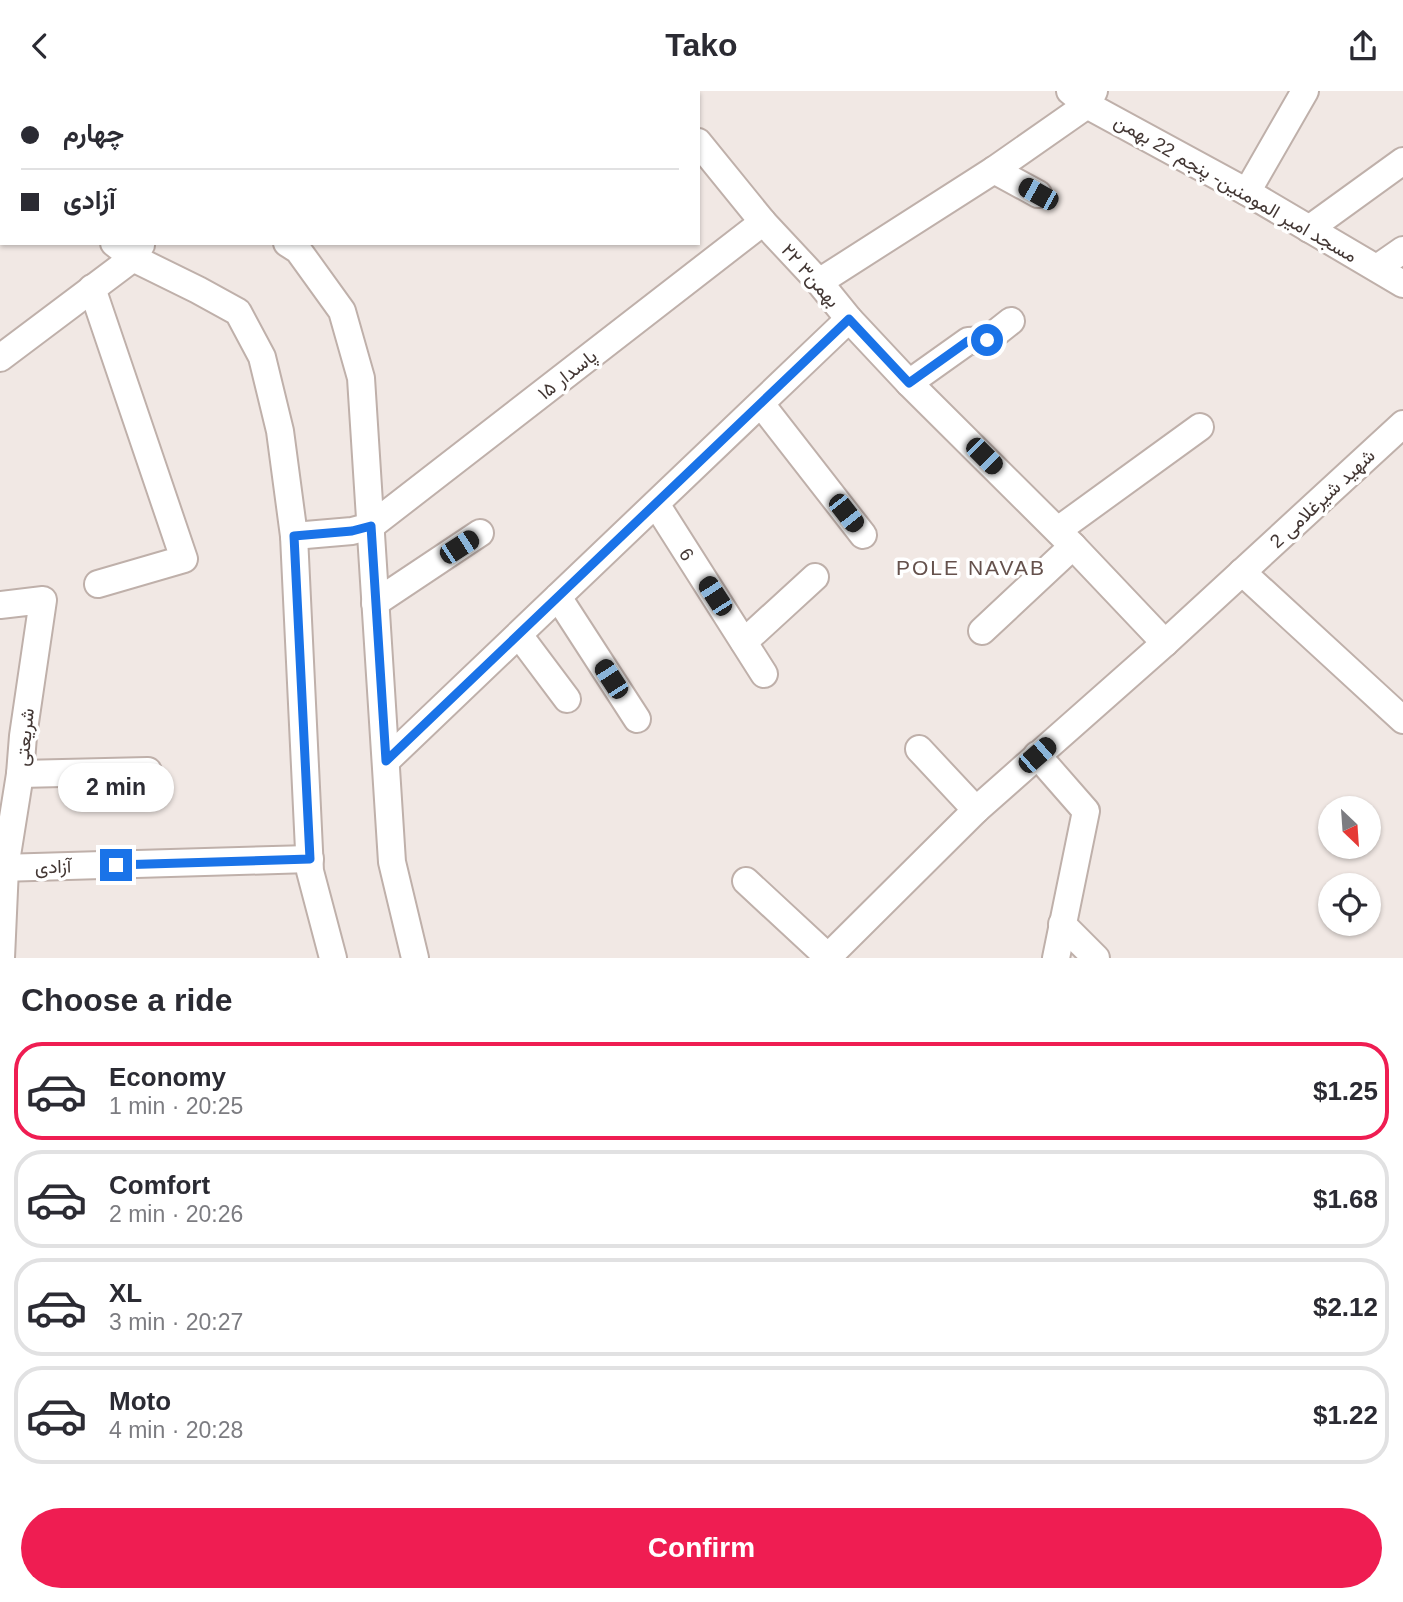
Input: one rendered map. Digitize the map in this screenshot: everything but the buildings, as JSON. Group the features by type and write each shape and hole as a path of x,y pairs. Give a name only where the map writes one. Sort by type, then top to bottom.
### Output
{"street":[{"path":"1247,192 1305,91"},
{"path":"819,282 994,170 1084,95"},
{"name":"مسجد امیر المومنین- پنجم 22 بهمن","path":"1084,95 1403,284"},
{"name":"۲۲ بهمن۳","path":"700,144 763,222 849,319 909,383 1066,538 1165,643"},
{"path":"1309,229 1403,161"},
{"path":"994,170 1038,194"},
{"name":"پاسدار ۱۵","path":"361,528 763,222"},
{"path":"290,245 298,250 342,311 361,378 361,528 375,603 392,862 415,958"},
{"path":"0,359 92,288 130,248 238,312 262,357 281,431 302,535 310,871 333,958"},
{"path":"1377,268 1403,250"},
{"path":"92,288 184,559 98,584"},
{"path":"386,761 849,319"},
{"path":"909,383 968,341 987,340 1012,321"},
{"path":"761,404 863,535"},
{"name":"شهید شیرغلامی 2","path":"827,957 976,810 1165,643 1403,423"},
{"path":"982,631 1066,538 1200,426"},
{"name":"6","path":"656,504 764,674"},
{"path":"302,535 361,528"},
{"path":"375,603 480,533"},
{"path":"1242,572 1403,720"},
{"path":"744,642 815,577"},
{"path":"558,597 637,719"},
{"name":"شریعتی","path":"0,605 43,600 20,774 3,868 1,958"},
{"path":"519,635 567,699"},
{"path":"919,749 976,810"},
{"path":"1037,755 1086,811 1056,958"},
{"path":"20,774 149,771"},
{"name":"آزادی","path":"3,868 310,859"},
{"path":"746,881 827,957"},
{"path":"1062,924 1096,958"}],"district":[{"name":"POLE NAVAB","path":"971,568"}],"route":[{"path":"116,865 310,859 294,536 352,531 371,526 386,761 849,319 909,383 968,341 987,340"}]}
